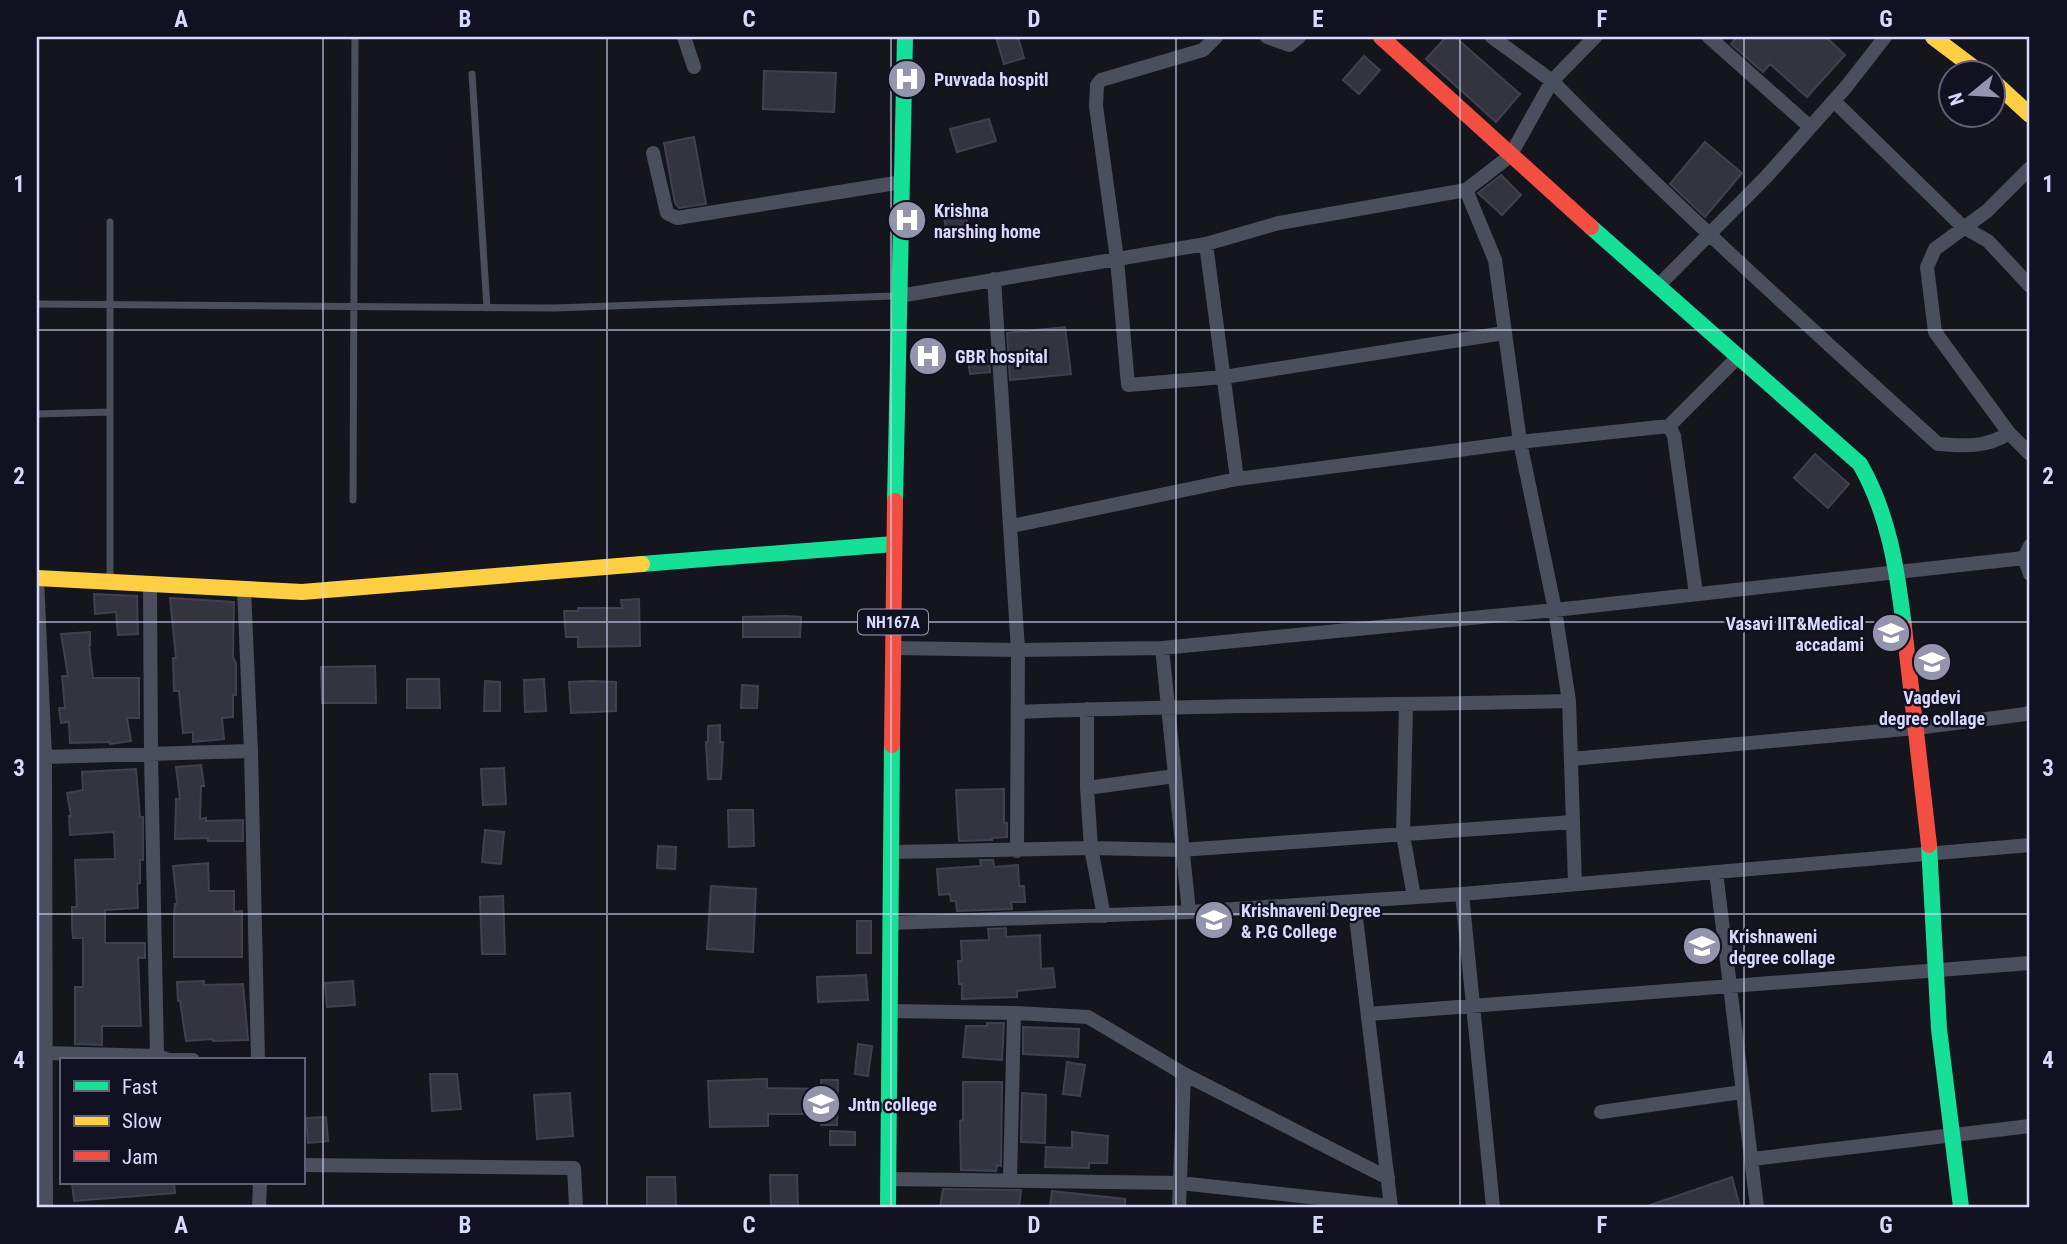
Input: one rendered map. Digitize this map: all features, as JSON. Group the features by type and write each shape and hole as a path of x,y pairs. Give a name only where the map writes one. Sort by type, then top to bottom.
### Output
{"main road":[{"name":"NH167A","path":"888,1207 894,544 905,37"},
{"path":"1381,37 1510,156 1860,464 1880,500 1896,571 1923,771 1930,854 1934,972 1950,1135 1961,1207"},
{"path":"1933,37 1963,60"},
{"path":"2008,95 2030,115"},
{"path":"37,578 302,592 894,544"}],"street":[{"path":"684,37 694,66"},
{"path":"1216,37 1203,50 1113,76 1101,80 1097,85 1096,106 1117,259 1128,385 1224,377 1504,333"},
{"path":"1267,37 1289,45 1299,37"},
{"path":"1492,37 1552,81 1707,234 1938,444 1968,446 1997,442 2009,433"},
{"path":"899,297 1206,244 1279,223 1466,190 1510,156 1552,81 1595,37"},
{"path":"1709,37 1811,127"},
{"path":"1659,285 1767,176 1834,101 1885,37"},
{"path":"1834,101 1963,227 1988,241 2030,286"},
{"path":"653,153 667,213 677,218 902,182"},
{"path":"2030,167 1987,211 1936,249 1927,267 1935,332 2009,433 2030,454"},
{"path":"1466,190 1495,260 1520,442 1555,610 1569,701 1575,884"},
{"path":"1206,244 1237,479"},
{"path":"994,279 1018,650 1017,851"},
{"path":"1012,526 1237,479 1520,442 1668,426 1737,358"},
{"path":"1668,426 1674,436 1696,594"},
{"path":"893,648 1162,648 1555,610 1896,571 2027,552 2030,574"},
{"path":"37,578 45,757 42,1054 46,1207"},
{"path":"150,584 157,1056"},
{"path":"244,589 251,751 258,1058"},
{"path":"1162,648 1189,912"},
{"path":"1018,712 1169,706 1569,701"},
{"path":"1406,705 1403,835 1414,897"},
{"path":"1087,709 1087,788 1091,848 1104,916"},
{"path":"1571,759 1916,728 2030,712"},
{"path":"45,757 251,751"},
{"path":"1087,788 1175,776"},
{"path":"892,852 1091,848 1181,850 1573,822"},
{"path":"891,923 1189,912 1462,894 2030,845"},
{"path":"1716,872 1757,1207"},
{"path":"1462,894 1493,1207"},
{"path":"887,1179 1180,1183 1391,1207 1354,901"},
{"path":"1368,1014 2030,963"},
{"path":"890,1011 1088,1017 1184,1074 1388,1178"},
{"path":"1010,1181 1014,1013"},
{"path":"42,1054 163,1058"},
{"path":"1179,1207 1184,1074"},
{"path":"1601,1112 1742,1092"},
{"path":"1752,1159 2030,1126"},
{"path":"304,1166 575,1168 576,1207"},
{"path":"259,1207 260,1184"}],"lane":[{"path":"353,500 355,37"},
{"path":"472,74 487,308"},
{"path":"110,222 110,582"},
{"path":"37,304 555,308 899,297"},
{"path":"37,414 109,412"}],"building":[{"path":"996,37 1018,37 1024,58 1004,64"},
{"path":"1446,37 1455,37 1520,94 1496,122 1426,59"},
{"path":"1737,37 1826,37 1845,55 1807,97 1770,64 1763,72 1731,44"},
{"path":"1364,56 1380,70 1359,94 1343,80"},
{"path":"764,71 836,73 834,112 763,109"},
{"path":"989,119 996,141 957,152 950,129"},
{"path":"694,137 706,204 679,208 675,203 664,143"},
{"path":"1705,142 1742,173 1705,217 1670,184"},
{"path":"1501,175 1521,195 1502,215 1478,193"},
{"name":"Krishna narshing home","path":"966,204 967,227 946,230 943,209"},
{"path":"1065,327 1071,374 1010,380 1007,333"},
{"path":"989,350 990,372 970,374 967,352"},
{"path":"1815,454 1849,484 1828,508 1794,478"},
{"path":"94,594 137,596 138,634 118,635 116,612 95,614"},
{"path":"170,598 234,602 233,657 236,663 236,695 233,695 233,717 222,718 224,739 193,742 193,732 183,733 179,691 174,691 173,658 176,658"},
{"path":"639,599 640,646 578,647 578,637 566,637 564,611 578,611 578,608 622,608 621,600"},
{"path":"743,617 801,617 800,637 743,637"},
{"path":"90,632 93,678 139,678 139,718 127,718 131,741 110,744 70,743 69,722 61,723 59,708 65,708 62,676 68,676 61,634"},
{"path":"375,666 376,703 322,703 321,667"},
{"path":"407,679 439,679 440,708 407,708"},
{"path":"544,679 546,711 525,712 524,680"},
{"path":"485,681 500,682 500,711 484,711"},
{"path":"569,682 616,682 616,711 571,713"},
{"path":"742,685 758,686 757,708 741,708"},
{"path":"720,725 720,742 723,742 721,779 708,779 708,726"},
{"path":"201,765 204,786 201,786 200,819 243,820 243,841 175,839 176,799 180,799 176,767"},
{"path":"504,768 506,804 483,805 481,769"},
{"path":"136,769 140,817 143,817 143,860 140,860 140,883 137,884 138,908 105,910 105,943 145,943 145,958 138,958 141,1026 102,1026 102,1045 75,1044 75,987 83,987 83,938 73,938 72,907 77,907 75,860 115,859 114,832 70,835 71,816 67,793 83,790 82,772"},
{"path":"1004,789 1004,823 1007,823 1007,837 959,841 956,790"},
{"path":"728,810 753,810 754,846 729,847"},
{"path":"485,830 504,832 501,864 482,862"},
{"path":"658,846 676,847 675,869 657,868"},
{"path":"980,860 993,860 994,867 1018,865 1019,886 1024,886 1025,902 1011,902 1012,909 957,911 956,901 951,901 950,894 939,895 937,869 981,866"},
{"path":"208,863 209,891 234,891 234,912 242,911 242,957 174,957 174,915 177,904 173,866"},
{"path":"711,886 756,889 753,952 707,949"},
{"path":"503,896 505,954 482,954 480,897"},
{"path":"857,921 871,921 871,953 857,953"},
{"path":"1006,928 1006,937 1040,935 1041,969 1053,968 1055,987 1017,991 1017,997 962,999 958,961 962,961 961,941 989,940 988,929"},
{"path":"866,975 868,1000 818,1002 817,977"},
{"path":"204,981 204,985 243,984 248,1040 186,1041 177,982"},
{"path":"353,981 355,1005 327,1007 325,983"},
{"path":"987,1023 1004,1023 1002,1060 963,1057 966,1026 987,1026"},
{"path":"1023,1027 1079,1029 1078,1057 1023,1054"},
{"path":"858,1044 872,1046 868,1076 855,1074"},
{"path":"1067,1062 1085,1065 1080,1096 1063,1094"},
{"path":"430,1074 457,1074 461,1109 432,1111"},
{"path":"767,1079 767,1088 821,1089 821,1080 838,1080 837,1125 821,1125 821,1114 768,1114 768,1126 710,1127 708,1081"},
{"path":"963,1082 1002,1082 1001,1166 997,1165 996,1171 961,1170 960,1121 963,1120"},
{"path":"570,1093 573,1136 537,1139 534,1095"},
{"path":"1022,1093 1046,1095 1045,1143 1021,1142"},
{"path":"326,1117 328,1141 308,1143 306,1118"},
{"path":"830,1131 855,1132 855,1145 830,1145"},
{"path":"1072,1132 1108,1136 1107,1163 1089,1163 1089,1168 1045,1167 1046,1147 1072,1148"},
{"path":"770,1175 797,1175 798,1207 771,1207"},
{"path":"647,1177 675,1177 676,1207 647,1207"},
{"path":"1732,1177 1740,1207 1650,1205"},
{"path":"72,1184 174,1184 175,1193 74,1201"},
{"path":"943,1189 1021,1190 1019,1207 940,1207"},
{"path":"1052,1191 1125,1199 1125,1207 1050,1207"}],"traffic: fast":[{"path":"895,501 905,37"},
{"path":"1591,227 1860,464 1885,523 1895,563 1904,627"},
{"path":"642,564 894,544"},
{"path":"888,1207 892,745"},
{"path":"1929,845 1939,1029 1961,1207"}],"traffic: slow":[{"path":"1933,37 1963,60"},
{"path":"2008,95 2030,115"},
{"path":"37,578 302,592 642,564"}],"traffic: jam":[{"path":"1381,37 1591,227"},
{"path":"892,745 895,501"},
{"path":"1904,627 1929,845"}],"place":[{"name":"Puvvada hospitl","path":"907,79"},
{"name":"Krishna narshing home","path":"907,220"},
{"name":"GBR hospital","path":"928,356"},
{"name":"Vasavi IIT&Medical accadami","path":"1891,633"},
{"name":"Vagdevi degree collage","path":"1932,662"},
{"name":"Krishnaveni Degree & P.G College","path":"1214,920"},
{"name":"Krishnaweni degree collage","path":"1702,946"},
{"name":"Jntn college","path":"821,1104"}]}
